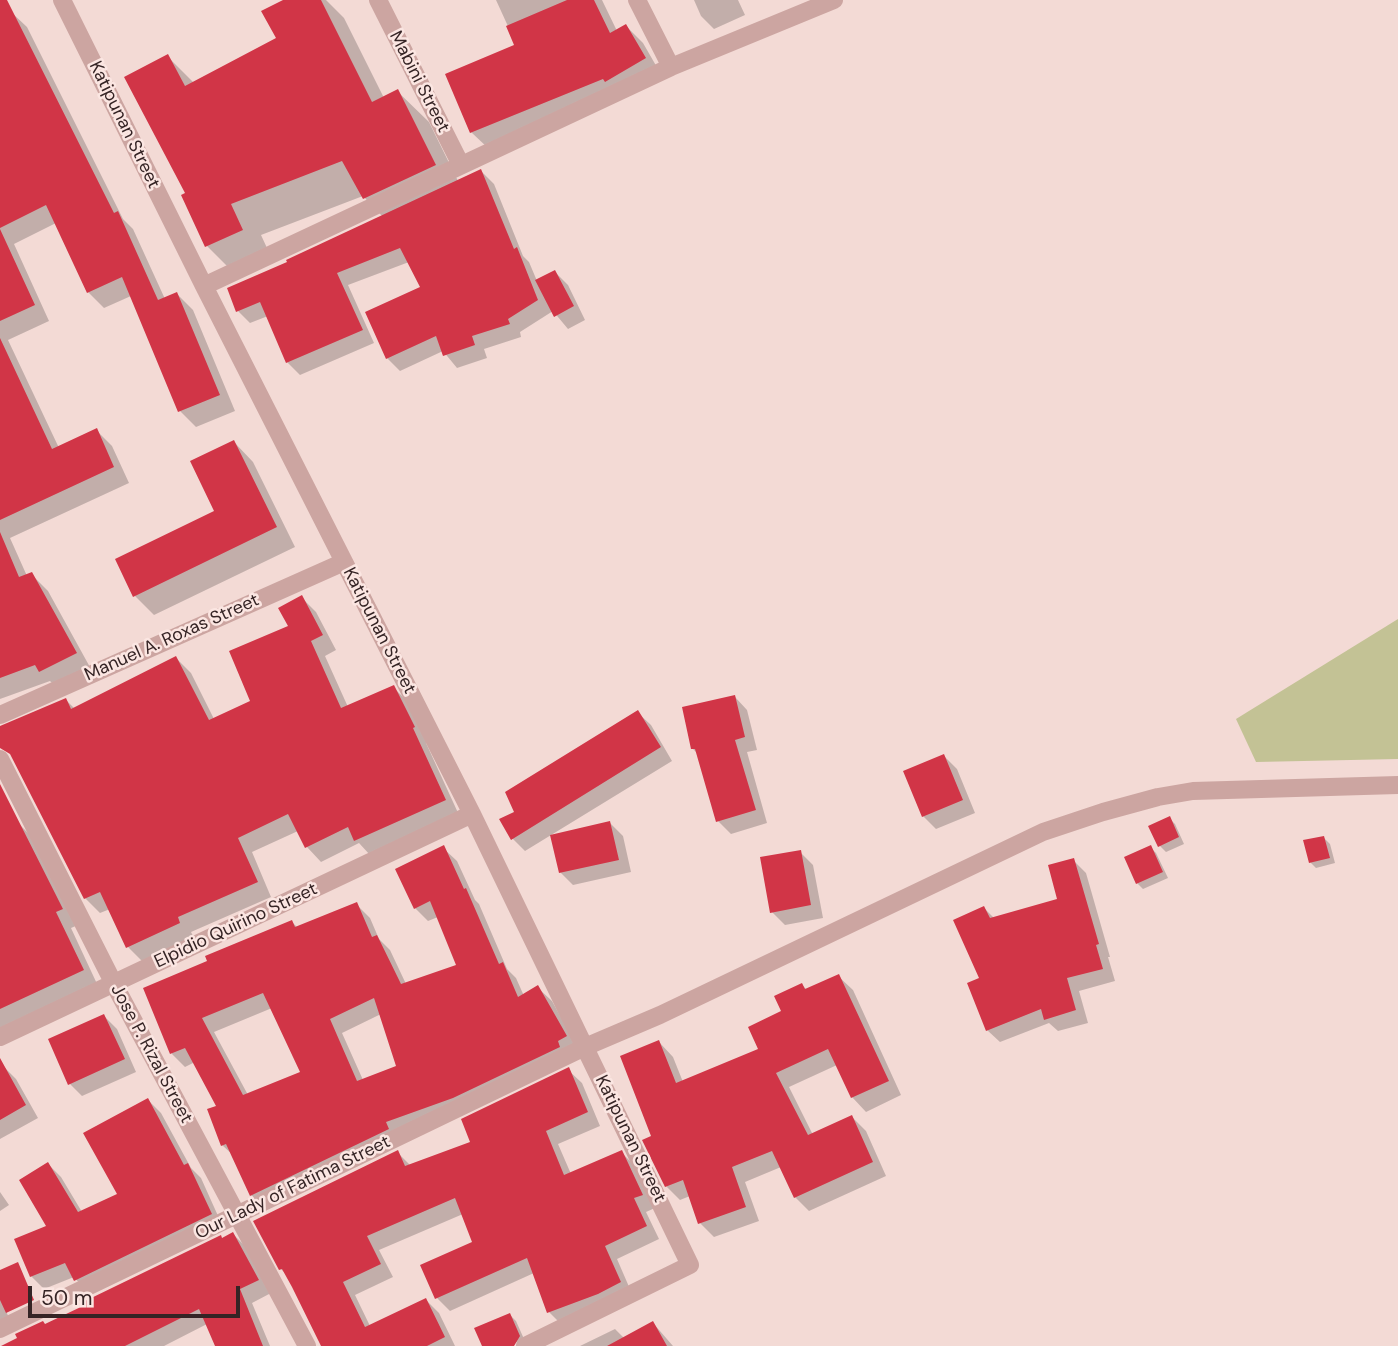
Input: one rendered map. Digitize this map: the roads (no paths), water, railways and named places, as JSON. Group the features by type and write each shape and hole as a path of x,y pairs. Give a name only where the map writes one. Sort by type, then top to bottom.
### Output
{"street":[{"name":"Katipunan Street","path":"62,0 472,814 691,1265 525,1346"},
{"name":"Mabini Street","path":"378,0 461,165"},
{"path":"637,0 671,67"},
{"path":"204,286 671,67 834,0"},
{"name":"Manuel A. Roxas Street","path":"0,715 344,562"},
{"name":"Jose P. Rizal Street","path":"0,759 114,984 307,1346"},
{"name":"Our Lady of Fatima Street","path":"0,1329 585,1047 660,1015 1044,832 1103,812 1158,797 1193,791 1398,785"},
{"name":"Elpidio Quirino Street","path":"0,1037 472,814"}]}
